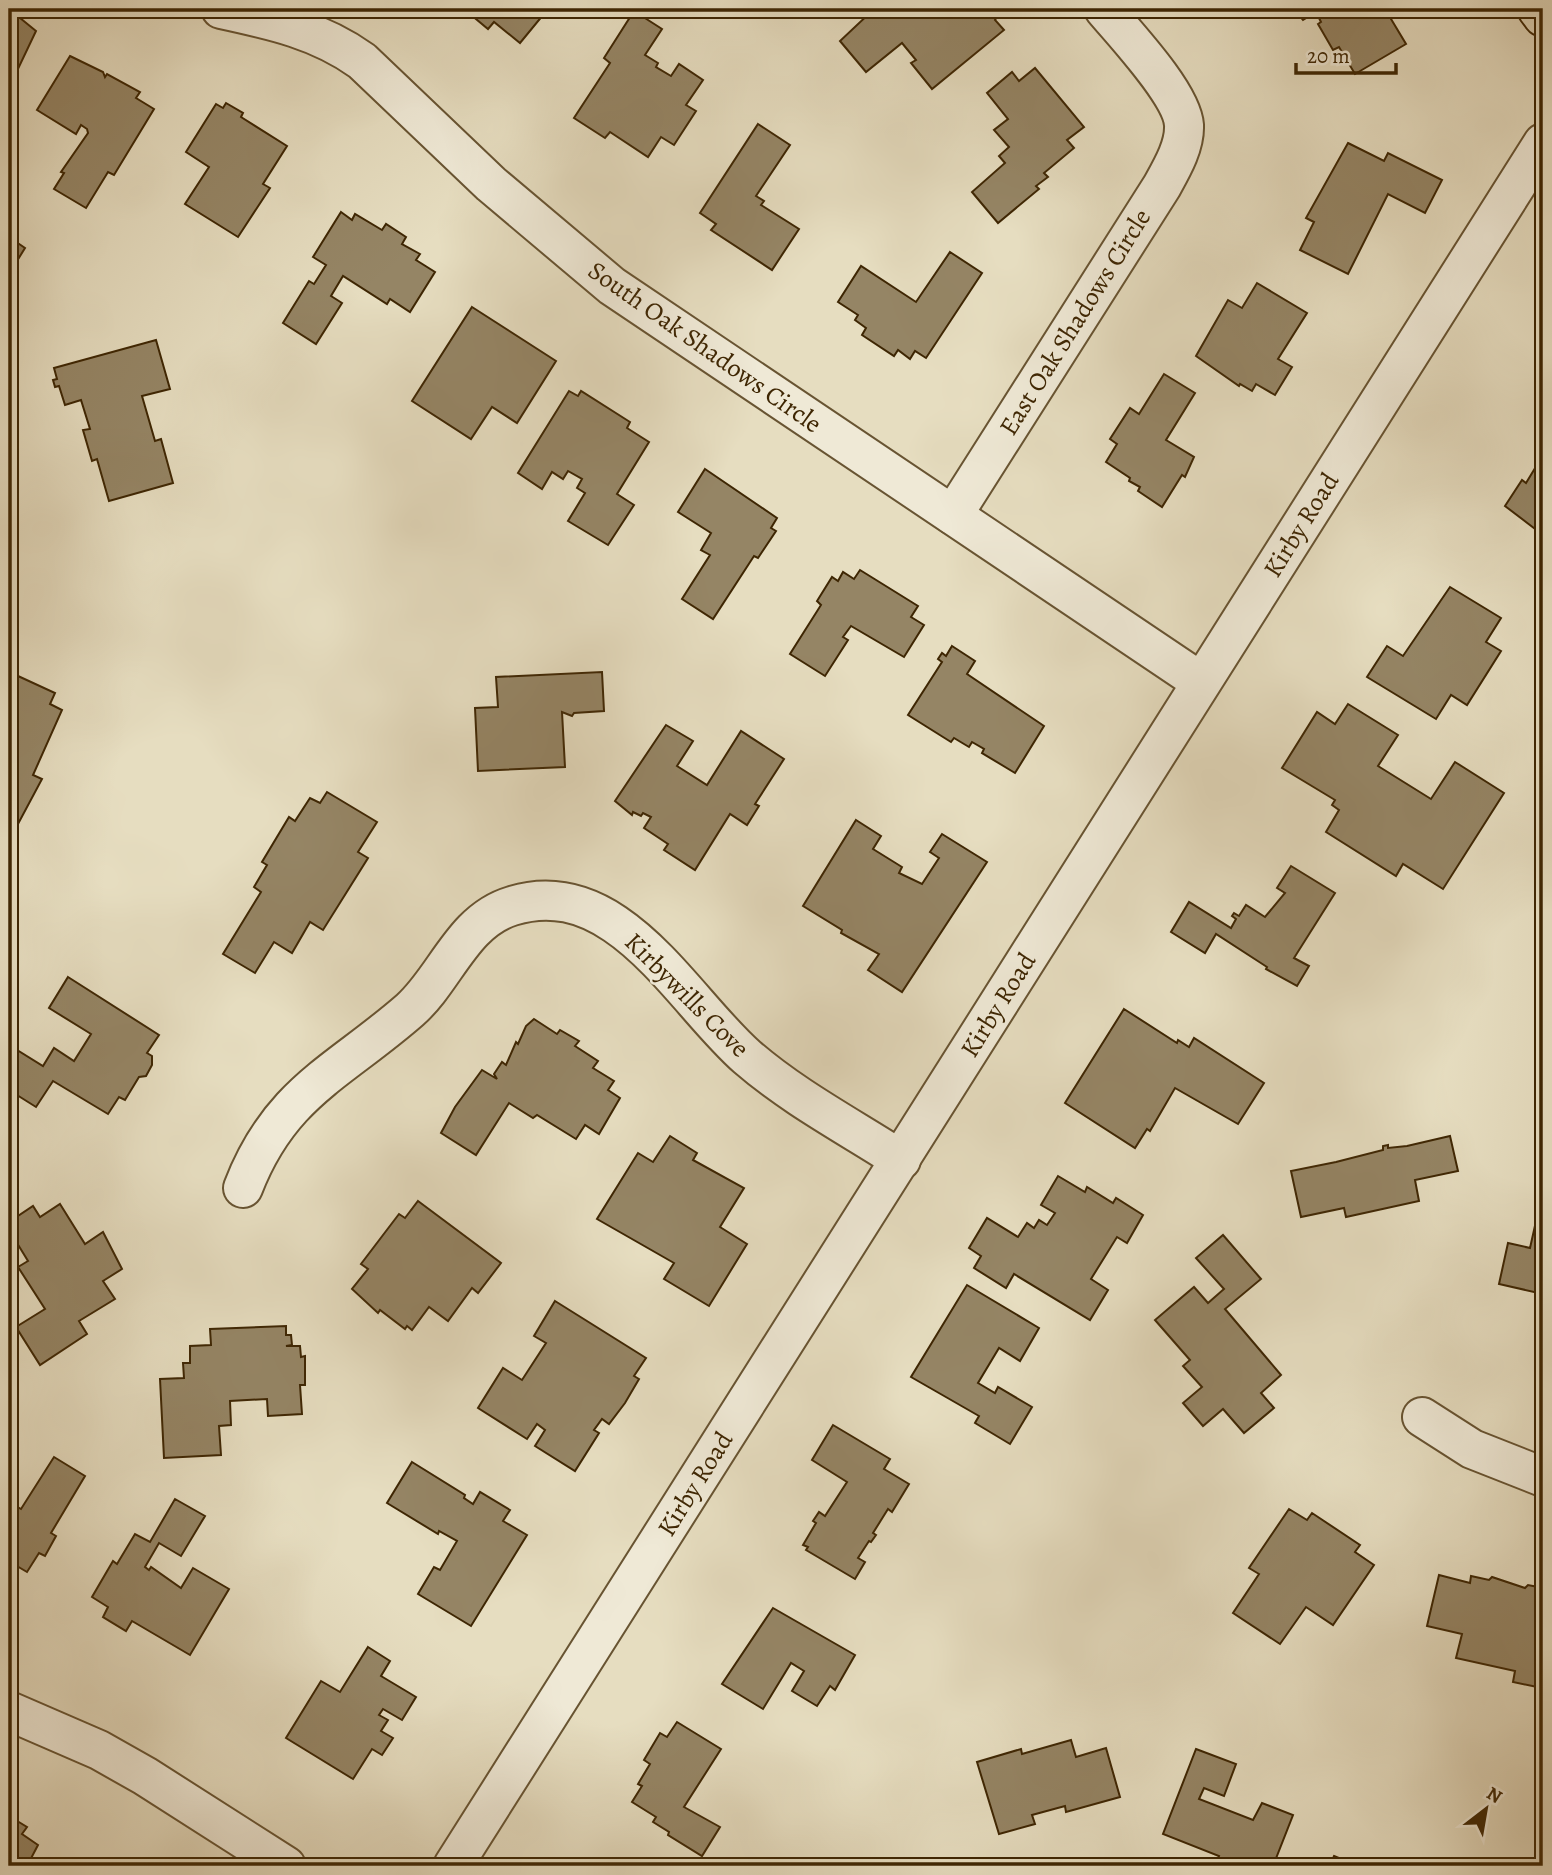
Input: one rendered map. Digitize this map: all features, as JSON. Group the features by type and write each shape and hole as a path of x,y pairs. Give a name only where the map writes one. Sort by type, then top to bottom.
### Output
{"main road":[{"path":"1537,9 1543,17"}],"street":[{"name":"South Oak Shadows Circle","path":"221,9 288,24 340,45 362,61 534,222 612,286 1201,682"},
{"name":"East Oak Shadows Circle","path":"953,515 1162,186 1178,155 1184,125 1168,90 1104,9"},
{"name":"Kirby Road","path":"453,1866 1543,143"},
{"name":"Kirbywills Cove","path":"243,1188 267,1137 301,1096 418,1003 464,941 485,919 511,906 540,901 572,905 592,912 632,936 666,967 720,1031 748,1058 785,1086 901,1160"},
{"path":"1422,1417 1472,1449 1543,1477"},
{"path":"9,1711 99,1750 133,1769 286,1866"}],"building":[{"path":"9,9 36,31 17,71 13,68 9,74"},
{"path":"464,9 548,9 520,43 494,22 488,29"},
{"path":"874,9 957,9 964,17 975,9 987,9 997,17 995,20 1004,30 932,89 911,63 916,60 902,43 866,72 840,41"},
{"path":"1294,9 1385,9 1406,44 1355,74 1339,47 1333,50 1318,24 1321,22 1316,12 1303,20"},
{"path":"634,11 662,29 645,55 658,63 656,67 671,76 679,64 703,80 686,105 696,111 674,145 661,137 648,157 610,132 605,138 574,118 610,63 604,58"},
{"path":"70,56 103,72 105,77 107,74 140,92 136,98 154,109 114,175 108,172 86,208 54,189 64,173 61,172 88,133 87,129 81,125 76,134 37,110"},
{"path":"1035,68 1084,127 1067,140 1074,148 1044,173 1048,177 1036,186 1039,189 998,223 972,192 1005,163 999,156 1009,147 994,130 1008,119 987,93 1012,72 1019,81"},
{"path":"226,103 243,113 241,117 287,146 263,184 270,188 238,237 185,204 209,167 186,152 216,104 223,108"},
{"path":"758,124 790,145 756,196 764,201 761,205 799,229 772,270 711,230 716,224 700,213"},
{"path":"1348,143 1384,161 1388,153 1442,180 1425,213 1388,194 1348,274 1300,250 1314,222 1306,218"},
{"path":"341,212 352,220 355,214 382,230 386,224 406,237 402,244 420,254 416,260 435,272 410,312 390,299 387,304 343,276 331,296 342,303 316,344 283,323 309,281 314,284 326,265 313,257"},
{"path":"9,237 25,248 9,274"},
{"path":"950,252 982,273 926,358 915,351 910,359 898,350 894,356 862,335 866,328 855,320 858,315 838,302 861,266 916,302"},
{"path":"1257,283 1307,313 1278,359 1292,367 1275,395 1256,384 1252,391 1240,384 1239,386 1196,356 1228,300 1242,308"},
{"path":"472,307 556,361 517,423 492,407 471,439 412,401"},
{"path":"156,340 170,389 142,396 155,441 161,439 173,483 109,501 97,459 92,461 83,430 90,429 81,400 65,405 59,386 55,387 53,380 57,379 54,368"},
{"path":"1164,374 1195,393 1166,440 1194,457 1185,477 1182,475 1162,507 1138,491 1140,487 1129,481 1130,478 1106,462 1117,444 1110,439 1130,408 1139,414"},
{"path":"569,391 578,396 581,391 630,422 627,428 649,442 617,494 634,505 608,545 568,521 585,493 577,488 582,479 568,471 563,479 552,472 542,489 518,473"},
{"path":"1543,455 1543,535 1505,506 1522,480 1526,483"},
{"path":"705,469 777,518 771,528 776,531 758,558 754,556 713,619 682,599 710,555 701,550 711,533 678,512"},
{"path":"860,570 918,606 911,617 924,625 904,657 851,626 843,637 848,640 825,676 790,654 821,605 817,601 832,577 838,581 843,572 854,579"},
{"path":"1450,587 1501,618 1486,642 1501,651 1467,705 1451,695 1436,719 1367,677 1387,646 1403,656"},
{"path":"952,646 975,661 967,674 1044,726 1015,773 982,753 984,749 972,742 969,747 954,738 951,742 908,715 942,662 938,659 942,653 946,656"},
{"path":"602,672 604,711 574,713 572,716 562,712 565,767 478,771 475,708 498,707 496,677"},
{"path":"18,676 55,693 50,704 62,710 33,775 42,779 18,824 9,820 9,698"},
{"path":"1348,704 1398,735 1378,766 1431,799 1455,762 1504,793 1443,889 1403,864 1396,876 1326,832 1339,810 1332,805 1335,800 1282,768 1317,712 1335,724"},
{"path":"666,725 693,741 677,766 707,785 741,731 784,759 755,804 759,806 747,825 730,814 695,870 664,850 668,844 644,828 651,817 643,813 641,816 633,812 632,815 615,801"},
{"path":"327,792 377,822 358,852 368,858 323,930 310,922 292,953 274,942 255,973 223,954 261,892 254,887 267,865 262,862 289,817 295,821 310,798 320,803"},
{"path":"856,820 881,836 873,849 902,867 899,873 922,884 939,858 930,852 942,834 987,862 902,992 868,970 879,954 841,933 842,930 803,906"},
{"path":"1291,866 1335,893 1294,958 1309,966 1297,986 1266,969 1267,967 1216,934 1205,953 1171,932 1189,902 1231,928 1236,919 1232,916 1234,913 1239,916 1246,905 1265,917 1285,893 1277,888"},
{"path":"68,977 159,1035 147,1053 152,1056 152,1065 146,1076 139,1077 125,1100 119,1097 108,1114 53,1081 36,1107 9,1090 9,1045 43,1066 54,1048 74,1061 91,1034 49,1008"},
{"path":"1124,1009 1177,1043 1178,1040 1189,1047 1194,1038 1264,1083 1238,1124 1175,1088 1150,1131 1147,1129 1135,1148 1065,1103"},
{"path":"534,1019 557,1034 560,1030 579,1041 575,1046 598,1061 593,1068 614,1081 608,1090 620,1098 599,1134 585,1125 576,1139 537,1115 533,1118 509,1103 476,1155 441,1133 455,1107 482,1070 497,1079 494,1074 502,1062 506,1065 516,1042 518,1044 526,1026"},
{"path":"670,1136 697,1153 693,1160 744,1188 720,1227 747,1244 709,1306 664,1279 674,1263 597,1219 638,1153 653,1162"},
{"path":"1450,1136 1458,1171 1415,1180 1419,1201 1346,1217 1344,1208 1301,1217 1291,1171 1383,1150 1383,1146 1407,1146"},
{"path":"1058,1176 1085,1192 1087,1187 1113,1203 1116,1198 1143,1215 1127,1243 1117,1237 1091,1279 1108,1290 1090,1320 1014,1274 1006,1288 974,1268 981,1256 969,1248 987,1218 1018,1237 1027,1223 1034,1228 1039,1220 1047,1225 1055,1213 1041,1205"},
{"path":"1543,1190 1543,1294 1499,1284 1508,1243 1530,1248"},
{"path":"418,1201 501,1263 478,1293 472,1288 448,1321 429,1307 412,1330 407,1326 405,1329 380,1310 378,1313 352,1289 368,1269 361,1264 399,1214 405,1218"},
{"path":"60,1204 85,1244 103,1232 122,1269 103,1281 115,1299 79,1321 87,1334 40,1365 16,1327 45,1309 18,1267 28,1261 9,1230 9,1222 33,1206 40,1217"},
{"path":"1223,1235 1261,1279 1225,1309 1281,1375 1261,1393 1274,1408 1244,1433 1223,1409 1203,1426 1183,1403 1202,1387 1183,1366 1190,1360 1155,1320 1194,1287 1208,1303 1224,1289 1196,1258"},
{"path":"967,1285 1039,1328 1020,1361 999,1348 978,1383 995,1393 998,1387 1032,1407 1010,1444 975,1423 979,1416 911,1377"},
{"path":"555,1301 646,1358 634,1376 639,1379 625,1403 609,1424 602,1419 594,1430 599,1433 575,1471 535,1446 545,1430 537,1424 527,1439 478,1408 503,1368 522,1380 546,1343 534,1336"},
{"path":"286,1326 286,1335 291,1335 292,1345 286,1346 300,1346 301,1357 305,1356 305,1385 300,1385 302,1414 268,1416 267,1399 230,1401 231,1425 219,1426 221,1455 164,1458 160,1379 184,1378 183,1363 190,1363 190,1346 211,1345 210,1329"},
{"path":"833,1425 890,1459 884,1469 909,1484 892,1512 888,1509 873,1533 876,1535 858,1558 865,1562 855,1579 806,1550 808,1547 803,1545 819,1512 825,1516 847,1482 812,1460"},
{"path":"54,1457 85,1476 51,1533 56,1536 45,1556 39,1553 27,1572 10,1562 9,1565 9,1502 21,1509"},
{"path":"412,1462 465,1495 464,1498 473,1504 480,1492 510,1510 503,1521 527,1535 471,1626 418,1594 434,1567 440,1570 457,1541 439,1531 438,1534 387,1503"},
{"path":"175,1499 205,1516 181,1556 159,1543 145,1567 149,1570 151,1567 181,1588 193,1568 229,1589 190,1655 132,1621 126,1631 103,1617 108,1607 92,1597 113,1561 117,1564 135,1534 150,1542"},
{"path":"1289,1509 1307,1520 1312,1513 1360,1545 1355,1552 1374,1565 1333,1625 1306,1607 1280,1644 1233,1613 1259,1574 1249,1568"},
{"path":"1439,1575 1470,1583 1471,1576 1489,1580 1492,1577 1525,1588 1528,1585 1538,1587 1543,1591 1542,1688 1513,1682 1515,1671 1456,1658 1462,1634 1427,1626"},
{"path":"773,1608 855,1655 835,1690 830,1686 817,1706 792,1691 804,1671 791,1663 763,1709 722,1684"},
{"path":"368,1647 390,1661 381,1676 416,1697 402,1720 383,1709 379,1715 388,1720 381,1731 393,1738 382,1755 372,1749 353,1779 286,1738 321,1681 340,1692"},
{"path":"677,1722 721,1749 684,1807 720,1827 702,1856 668,1835 669,1832 653,1822 656,1817 632,1802 642,1786 638,1784 650,1764 644,1760 660,1733 667,1737"},
{"path":"1071,1740 1076,1757 1106,1748 1120,1797 1066,1812 1065,1806 1032,1815 1035,1824 999,1834 977,1762 1021,1749 1022,1754"},
{"path":"1196,1749 1236,1764 1224,1796 1204,1788 1199,1799 1253,1820 1262,1803 1293,1815 1273,1866 1215,1866 1219,1856 1163,1834"},
{"path":"9,1816 27,1827 22,1834 38,1845 27,1866 9,1866"},
{"path":"1334,1856 1358,1866 1330,1866"}]}
